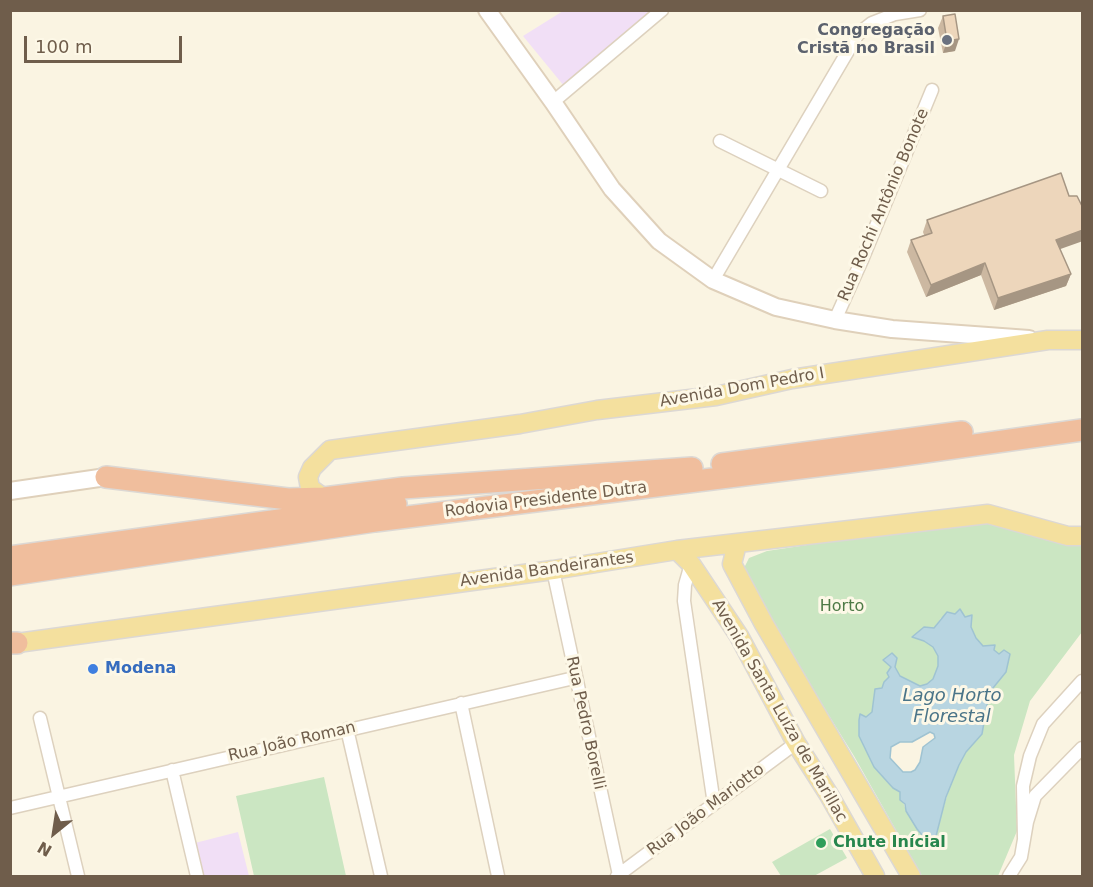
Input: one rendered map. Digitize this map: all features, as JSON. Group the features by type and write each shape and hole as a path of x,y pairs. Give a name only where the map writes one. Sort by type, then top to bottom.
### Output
{"highway":[{"name":"Rodovia Presidente Dutra","path":"10,557 370,507 627,478 1083,416"},
{"name":"Rodovia Presidente Dutra","path":"10,575 375,521 889,457 1083,430"},
{"path":"106,477 288,499 324,498 403,488 692,468"}],"main road":[{"path":"487,10 612,189 659,241 713,280 776,306 835,320 892,329 1048,340"},
{"name":"Avenida Dom Pedro I","path":"324,498 310,488 308,477 312,468 330,450 520,424 597,410 716,396 792,379 1048,340 1083,340"},
{"path":"10,491 106,477"},
{"name":"Avenida Bandeirantes","path":"13,643 553,570 677,550 988,514 1068,536 1083,536"},
{"name":"Avenida Santa Luíza de Marillac","path":"737,544 732,564 764,624 911,876"},
{"name":"Avenida Santa Luíza de Marillac","path":"677,550 691,564 738,636 796,743 829,795 875,876"},
{"path":"738,636 741,629 748,623 764,624"}],"street":[{"path":"553,102 662,10"},
{"path":"713,280 858,34 872,23 893,12 920,10"},
{"name":"Rua Rochi Antônio Bonote","path":"835,320 932,90"},
{"path":"720,141 821,191"},
{"path":"691,564 685,585 684,601 714,804"},
{"name":"Rua Pedro Borelli","path":"553,570 574,678 618,876"},
{"name":"Rua João Roman","path":"10,808 574,678"},
{"path":"1024,838 1023,786 1030,756 1043,724 1083,681"},
{"path":"461,703 498,876"},
{"path":"40,718 78,876"},
{"path":"347,729 381,876"},
{"name":"Rua João Mariotto","path":"618,876 796,743"},
{"path":"1013,876 1021,857 1035,796 1083,748"},
{"path":"172,770 197,876"}],"shaded area":[{"path":"563,11 654,11 564,86 523,36"},
{"path":"238,832 249,876 203,876 195,843"}],"green space":[{"name":"Horto","path":"987,518 1082,540 1082,632 1030,701 1014,755 1017,831 998,876 922,876 854,756 773,625 744,568 749,558 767,551","holes":["955,615 965,617 983,646 994,645 993,650 999,654 1006,672 993,688 987,705 982,734 966,752 952,779 934,840 906,811 900,792 893,788 874,767 867,751 860,714 866,717 873,712 873,701 889,677 891,667 895,667 900,676 920,686 934,679 938,656 933,647 912,637 934,628 941,618"]},
{"path":"324,777 346,876 254,876 236,796"},
{"name":"Chute Inícial","path":"830,829 847,858 814,876 781,876 772,862"}],"water":[{"name":"Lago Horto Florestal","path":"960,609 965,617 972,615 971,627 983,646 995,645 994,650 999,654 1004,650 1010,654 1006,672 993,688 987,705 982,734 966,752 959,765 946,797 935,840 928,842 906,811 905,804 900,800 900,792 893,788 874,767 859,736 859,720 860,714 866,717 872,712 875,689 882,688 889,677 887,673 891,667 883,660 892,653 897,658 895,667 900,676 920,686 933,679 938,666 938,656 933,647 912,637 924,627 934,628 947,612 955,614","holes":["930,732 935,738 923,747 920,762 915,770 903,772 890,758 891,747 900,742 912,742"]}],"building":[{"path":"955,14 959,39 947,41 943,16"},
{"path":"1061,173 1069,196 1077,196 1083,208 1083,230 1056,240 1071,274 998,298 985,263 931,285 911,240 932,233 927,220"}],"place":[{"name":"Congregação Cristã no Brasil","path":"947,40"},
{"name":"Modena","path":"93,669"},
{"name":"Chute Inícial","path":"821,843"}]}
